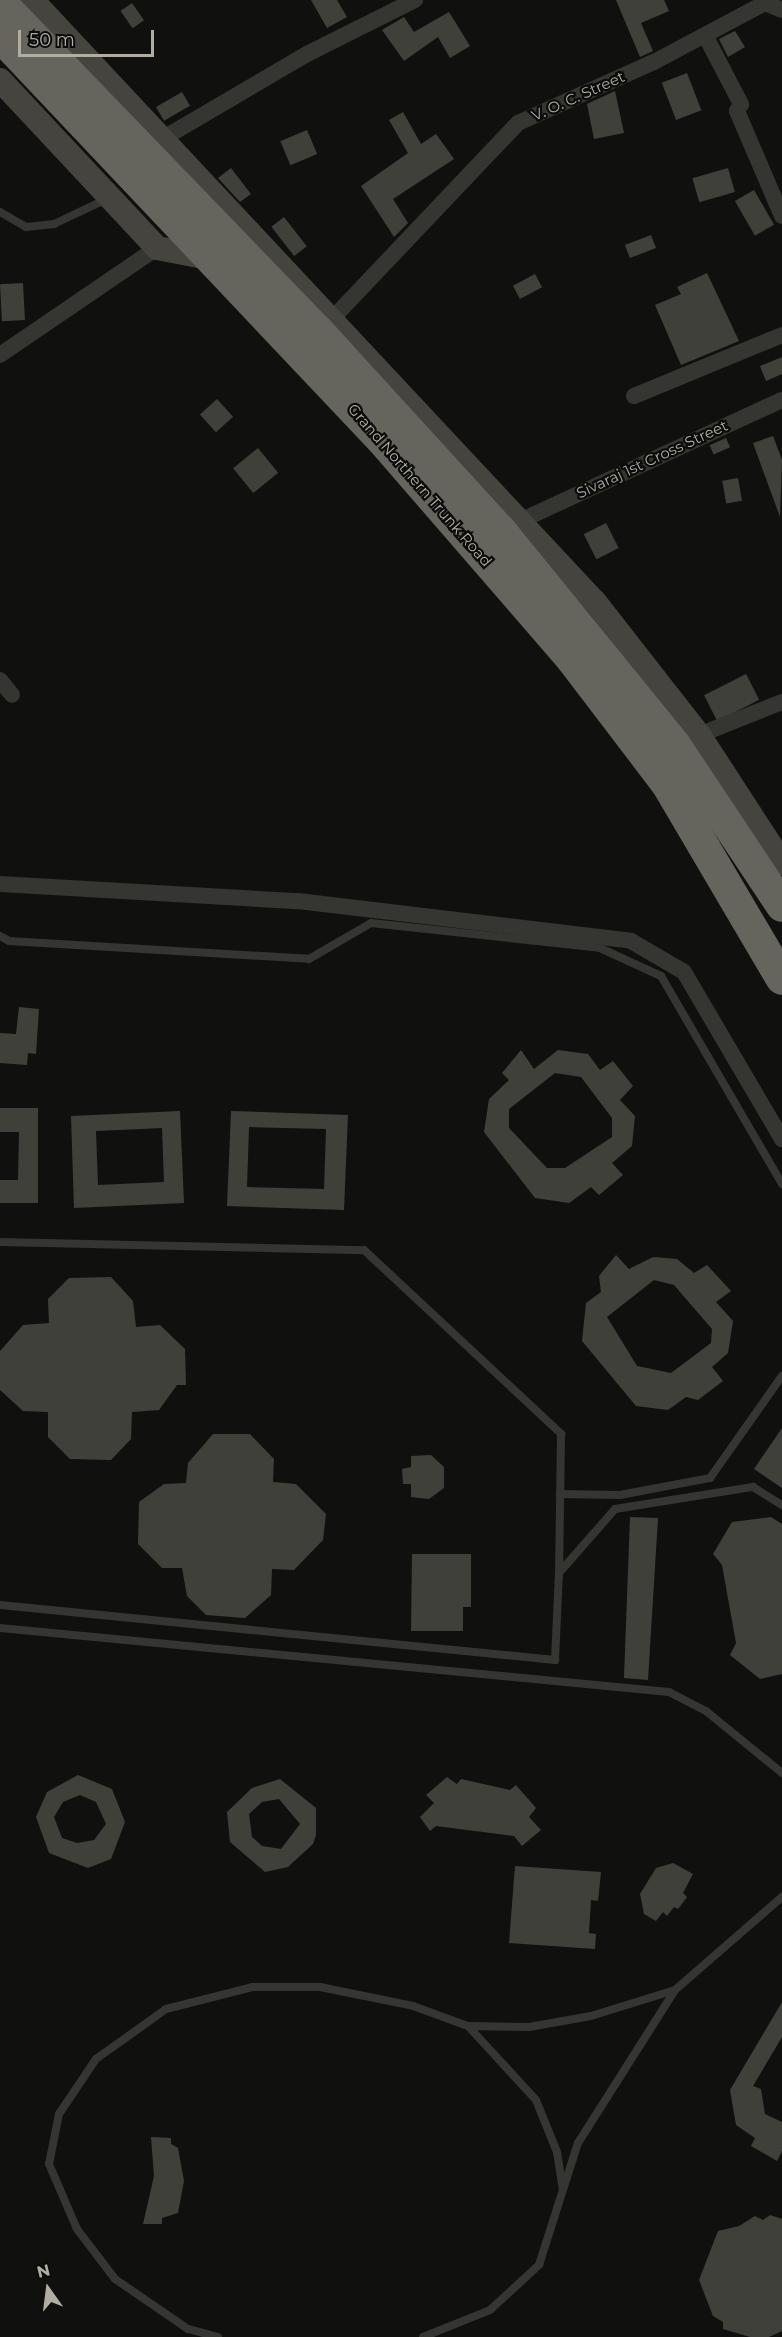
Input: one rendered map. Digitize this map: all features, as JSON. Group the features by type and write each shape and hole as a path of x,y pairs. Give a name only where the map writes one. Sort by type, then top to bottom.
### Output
{"highway":[{"name":"Grand Northern Trunk Road","path":"0,2 319,332 501,531 675,745 782,906"},
{"name":"Grand Northern Trunk Road","path":"0,36 214,259 382,441 571,658 667,784 782,979"}],"street":[{"path":"162,139 307,54 415,0"},
{"path":"37,2 162,139 522,520 595,602 699,735 782,863"},
{"name":"V. O. C. Street","path":"332,319 518,123 706,37 763,2 782,10"},
{"path":"706,37 741,104 737,111 782,216"},
{"path":"3,90 157,248 214,259"},
{"path":"0,355 157,248"},
{"path":"634,396 782,335"},
{"name":"Sivaraj 1st Cross Street","path":"522,520 782,400"},
{"path":"0,680 12,694"},
{"path":"699,735 782,702"},
{"path":"0,884 298,901 631,941 684,972 782,1138"}],"lane":[{"path":"0,212 26,227 54,224 109,198"},
{"path":"0,936 9,941 309,959 371,923 600,948 661,976 782,1184"},
{"path":"0,1242 364,1250 561,1434 560,1573 555,1660 0,1605"},
{"path":"560,1494 620,1495 710,1478 782,1376"},
{"path":"560,1573 615,1509 753,1487 782,1505"},
{"path":"0,1628 669,1692 706,1711 782,1773"},
{"path":"423,2337 490,2310 539,2265 578,2143 675,1990 782,1897"},
{"path":"218,2337 188,2330 115,2279 78,2229 49,2164 58,2114 96,2059 166,2009 253,1987 320,1987 413,2006 468,2026 549,2024 591,2016 675,1990"},
{"path":"468,2026 536,2100 556,2152 563,2190"}],"building":[{"path":"311,0 337,0 347,17 327,28"},
{"path":"616,0 664,0 669,11 641,23 653,51 640,57"},
{"path":"132,3 144,20 133,28 121,11"},
{"path":"449,12 470,46 450,58 438,37 404,61 382,30 404,17 414,32"},
{"path":"735,31 745,47 728,57 719,39"},
{"path":"687,73 701,110 676,120 662,83"},
{"path":"615,91 624,133 594,139 587,104"},
{"path":"182,92 190,106 164,121 156,107"},
{"path":"403,112 421,144 436,134 454,159 393,199 408,223 394,237 361,186 408,153 389,120"},
{"path":"307,130 317,154 290,165 280,141"},
{"path":"231,168 251,194 240,202 218,178"},
{"path":"728,168 735,192 699,202 692,178"},
{"path":"754,190 774,225 755,236 735,201"},
{"path":"284,217 307,246 294,256 271,227"},
{"path":"651,235 656,248 630,258 625,245"},
{"path":"707,273 739,341 681,365 655,305 681,294 677,287"},
{"path":"535,274 542,287 520,299 513,286"},
{"path":"23,283 25,320 2,321 0,284"},
{"path":"782,357 782,374 766,381 760,366"},
{"path":"217,399 233,417 216,432 200,414"},
{"path":"773,436 782,460 780,517 753,443"},
{"path":"726,438 730,447 714,454 710,445"},
{"path":"258,448 278,473 253,493 233,468"},
{"path":"738,478 742,501 726,503 722,481"},
{"path":"606,523 619,548 596,559 584,534"},
{"path":"746,674 759,700 717,721 704,695"},
{"path":"19,1007 39,1009 36,1054 28,1053 27,1065 0,1063 0,1033 16,1034"},
{"path":"521,1050 534,1069 558,1050 588,1054 600,1070 613,1061 633,1086 620,1100 635,1116 632,1146 612,1163 623,1175 599,1195 591,1187 569,1203 535,1198 484,1132 489,1099 509,1080 502,1073","holes":["555,1073 581,1077 612,1118 612,1137 565,1168 547,1168 509,1128 509,1109"]},
{"path":"0,1108 38,1108 38,1203 0,1203 0,1180 18,1180 19,1132 0,1132"},
{"path":"180,1111 184,1203 74,1208 71,1116","holes":["162,1128 164,1182 98,1185 96,1131"]},
{"path":"231,1111 348,1115 344,1210 227,1206","holes":["249,1127 326,1129 324,1189 247,1187"]},
{"path":"616,1255 629,1269 653,1257 677,1259 694,1273 707,1265 731,1291 716,1302 733,1321 728,1353 712,1367 723,1381 698,1400 686,1397 668,1410 636,1406 582,1341 586,1303 601,1292 599,1276","holes":["654,1280 674,1285 712,1329 711,1343 671,1373 637,1366 607,1317"]},
{"path":"111,1277 133,1301 136,1327 160,1325 185,1349 186,1385 177,1385 159,1410 132,1412 131,1439 111,1460 70,1459 48,1437 48,1412 23,1411 0,1390 0,1351 23,1325 49,1323 48,1299 69,1278"},
{"path":"782,1428 782,1488 754,1469"},
{"path":"213,1434 250,1434 274,1459 273,1482 296,1484 326,1514 323,1540 294,1570 272,1569 271,1595 245,1618 206,1615 187,1596 182,1568 162,1568 138,1544 139,1502 164,1484 186,1483 188,1463"},
{"path":"431,1455 444,1467 444,1488 429,1499 411,1497 411,1484 403,1484 402,1469 411,1467 411,1456"},
{"path":"630,1517 658,1518 648,1680 624,1678"},
{"path":"771,1517 782,1524 782,1674 760,1679 730,1655 736,1643 722,1565 713,1554 732,1522"},
{"path":"412,1554 471,1554 471,1607 463,1607 463,1631 411,1631"},
{"path":"78,1775 112,1789 125,1822 111,1859 88,1868 49,1853 36,1817 47,1792","holes":["80,1795 96,1802 106,1824 94,1840 77,1843 62,1838 54,1817 63,1802"]},
{"path":"447,1777 457,1784 461,1779 510,1790 516,1785 536,1808 529,1817 541,1830 522,1846 514,1836 436,1826 430,1831 420,1817 434,1803 426,1795"},
{"path":"280,1779 316,1808 316,1835 313,1844 288,1867 265,1872 230,1842 227,1812 252,1788","holes":["279,1799 300,1824 281,1849 262,1846 252,1837 249,1814 262,1802"]},
{"path":"673,1863 693,1874 683,1893 687,1897 678,1909 674,1907 667,1916 663,1912 656,1921 644,1914 640,1894 656,1868"},
{"path":"515,1866 601,1872 598,1901 591,1900 589,1933 596,1934 595,1949 509,1943"},
{"path":"782,2002 782,2037 753,2086 761,2089 765,2114 782,2122 782,2151 777,2161 751,2146 755,2138 736,2125 730,2090"},
{"path":"151,2137 171,2138 171,2144 178,2148 184,2181 178,2213 162,2218 162,2224 143,2224 154,2176"},
{"path":"770,2215 782,2219 782,2331 769,2337 750,2337 723,2329 723,2322 713,2316 699,2280 718,2231 739,2226 755,2216 763,2220"}]}
